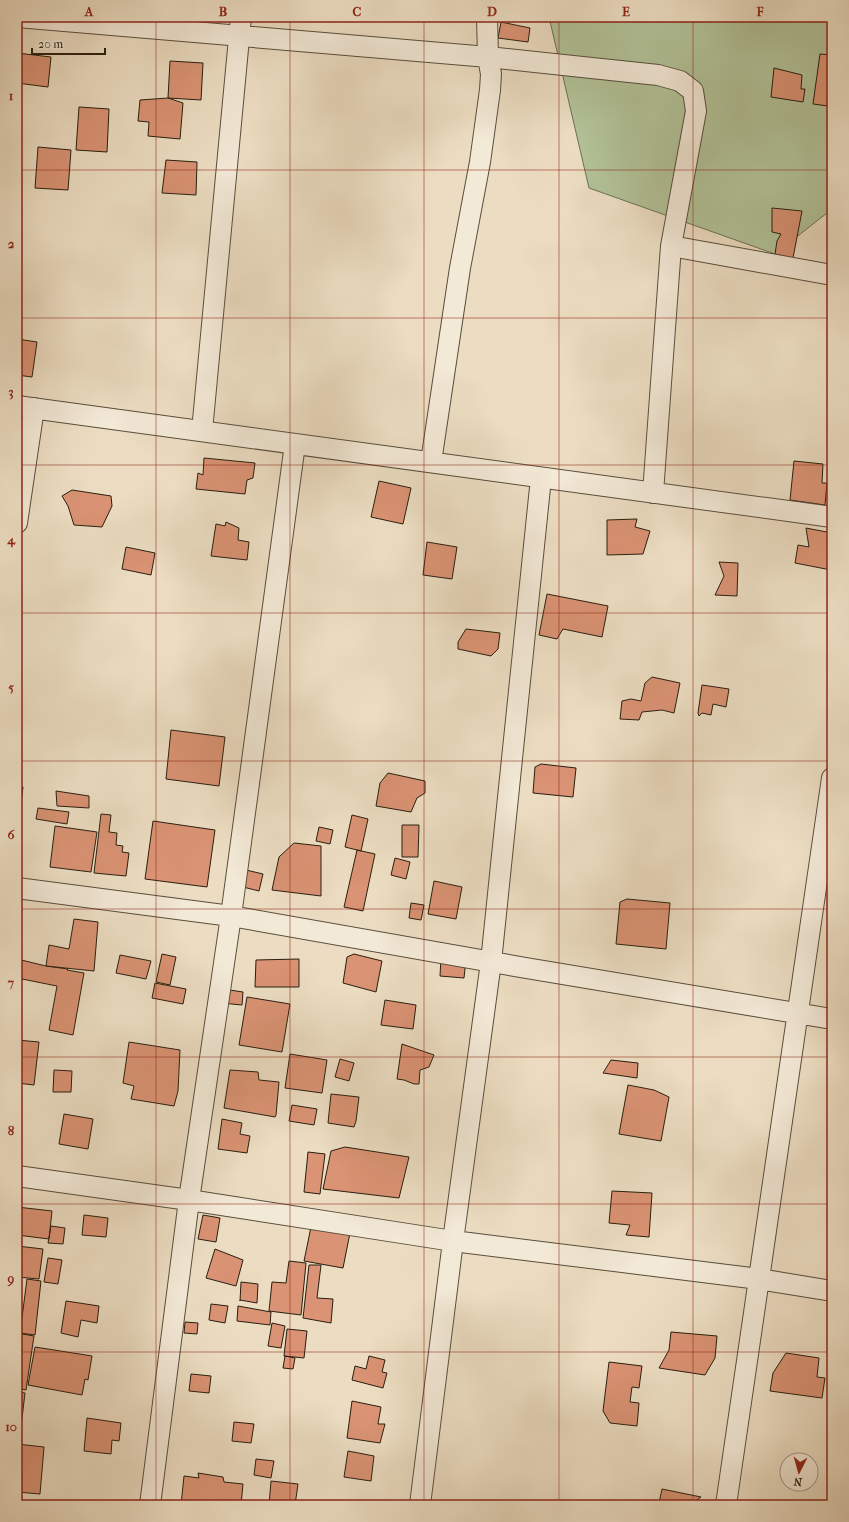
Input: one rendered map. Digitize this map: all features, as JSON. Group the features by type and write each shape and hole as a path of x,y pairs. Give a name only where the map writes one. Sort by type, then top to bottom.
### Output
{"street":[{"path":"431,462 460,268 480,162 490,97 491,74 488,57 487,17"},
{"path":"17,18 240,27 488,57 658,75 680,81 693,92 696,111 671,246 653,492"},
{"path":"202,431 240,27"},
{"path":"671,246 832,275"},
{"path":"17,523 26,407 832,517"},
{"path":"150,1505 189,1200 231,916 295,444"},
{"path":"420,1505 453,1241 491,962 542,478"},
{"path":"726,1505 832,778"},
{"path":"17,888 231,916 491,962 832,1019"},
{"path":"17,1176 189,1200 453,1241 758,1279 832,1291"}],"green space":[{"path":"549,17 832,17 832,209 775,254 589,188"}],"building":[{"path":"501,22 530,28 528,42 498,38"},
{"path":"17,53 51,57 48,87 17,83"},
{"path":"820,54 832,55 832,82 828,106 813,104"},
{"path":"170,61 203,63 201,100 168,98"},
{"path":"774,68 802,75 801,89 805,89 803,102 771,97"},
{"path":"168,98 183,103 180,139 148,136 149,122 138,121 140,100"},
{"path":"79,107 109,109 107,152 76,150"},
{"path":"38,147 71,150 68,190 35,188"},
{"path":"166,160 197,162 196,195 162,193"},
{"path":"772,208 802,211 793,258 775,254 777,241 781,234 772,232"},
{"path":"17,339 37,342 32,377 17,375"},
{"path":"204,458 255,463 253,478 247,480 245,494 196,489 198,473 203,475"},
{"path":"794,461 823,464 822,483 827,483 825,505 790,500"},
{"path":"379,481 411,488 403,524 371,517"},
{"path":"72,490 111,496 112,506 102,527 74,525 68,506 62,496"},
{"path":"637,519 635,527 650,531 643,554 607,555 607,520"},
{"path":"226,522 239,528 238,540 249,542 247,560 211,556 216,524 225,526"},
{"path":"806,528 832,533 831,570 795,563 798,545 809,547"},
{"path":"427,542 457,547 452,579 423,575"},
{"path":"126,547 155,553 151,575 122,569"},
{"path":"719,562 738,563 737,596 715,595 724,576"},
{"path":"547,594 608,606 602,637 563,629 557,639 539,635"},
{"path":"466,629 500,633 498,649 491,656 458,649 458,642"},
{"path":"652,677 680,683 674,713 662,710 642,712 639,720 620,719 622,701 631,699 641,701 645,683"},
{"path":"702,685 729,689 726,707 713,704 711,715 702,713 699,716 698,713"},
{"path":"171,730 225,737 219,786 166,779"},
{"path":"541,764 576,768 573,797 533,793 535,767"},
{"path":"388,773 425,781 425,793 417,798 411,812 376,806 380,783"},
{"path":"17,787 23,787 21,803 17,803"},
{"path":"56,791 89,796 89,808 57,806"},
{"path":"38,808 69,812 67,824 36,819"},
{"path":"101,814 111,815 109,832 117,833 116,845 123,846 122,852 129,853 126,876 94,873"},
{"path":"352,815 368,819 361,851 345,847"},
{"path":"153,821 215,830 207,887 145,879"},
{"path":"402,825 419,825 418,857 402,857"},
{"path":"55,826 97,832 91,872 50,867"},
{"path":"319,827 333,830 330,844 316,841"},
{"path":"294,843 321,846 321,896 272,890 279,857"},
{"path":"357,850 375,854 363,911 344,907"},
{"path":"395,858 410,862 406,879 391,875"},
{"path":"246,870 263,874 259,891 243,887"},
{"path":"434,881 462,887 456,919 428,914"},
{"path":"627,899 670,903 666,949 616,944 620,902"},
{"path":"411,903 424,905 421,920 409,918"},
{"path":"74,919 98,922 94,971 46,966 49,945 69,949"},
{"path":"162,954 176,957 170,985 156,982"},
{"path":"354,954 382,961 376,992 343,983 347,957"},
{"path":"120,955 151,961 146,979 116,973"},
{"path":"441,958 466,959 464,978 440,976"},
{"path":"17,959 84,973 73,1035 49,1030 57,986 17,978"},
{"path":"299,959 299,987 255,987 256,960"},
{"path":"155,983 186,989 183,1004 152,998"},
{"path":"223,989 243,992 242,1005 221,1003"},
{"path":"247,997 290,1004 282,1052 239,1045"},
{"path":"385,1000 416,1005 413,1029 381,1025"},
{"path":"17,1040 39,1042 34,1085 17,1083"},
{"path":"129,1042 180,1050 178,1091 174,1106 131,1099 134,1086 123,1083"},
{"path":"402,1044 434,1055 429,1067 420,1070 419,1084 397,1079"},
{"path":"290,1054 327,1060 322,1093 285,1088"},
{"path":"340,1059 354,1063 349,1081 335,1077"},
{"path":"611,1060 638,1063 637,1078 603,1073"},
{"path":"54,1070 72,1071 71,1092 53,1092"},
{"path":"230,1070 258,1072 259,1080 279,1082 275,1117 224,1108"},
{"path":"628,1085 654,1090 669,1097 661,1141 619,1134"},
{"path":"331,1094 359,1097 354,1127 328,1123"},
{"path":"292,1105 317,1109 314,1125 289,1121"},
{"path":"64,1114 93,1119 88,1149 59,1144"},
{"path":"222,1119 242,1123 240,1134 250,1136 247,1153 218,1149"},
{"path":"345,1147 409,1157 399,1198 323,1189 331,1151"},
{"path":"308,1152 325,1154 320,1194 304,1192"},
{"path":"612,1191 652,1193 649,1237 626,1235 630,1225 609,1223"},
{"path":"17,1207 52,1211 49,1239 17,1235"},
{"path":"84,1215 108,1218 106,1237 82,1235"},
{"path":"203,1215 220,1218 216,1242 198,1239"},
{"path":"51,1226 65,1228 63,1244 48,1243"},
{"path":"311,1227 350,1233 343,1268 304,1261"},
{"path":"17,1246 43,1249 39,1279 17,1277"},
{"path":"215,1249 243,1260 236,1286 206,1278"},
{"path":"48,1258 62,1260 58,1284 44,1282"},
{"path":"289,1261 306,1263 301,1315 269,1311 272,1282 286,1283"},
{"path":"309,1265 321,1265 317,1298 333,1299 331,1323 303,1318"},
{"path":"27,1279 41,1281 35,1335 20,1333"},
{"path":"241,1282 258,1284 257,1303 240,1300"},
{"path":"66,1301 99,1306 97,1323 81,1320 78,1337 61,1333"},
{"path":"211,1304 228,1306 225,1323 209,1320"},
{"path":"238,1306 271,1312 270,1325 237,1321"},
{"path":"185,1322 198,1323 197,1334 184,1333"},
{"path":"272,1323 285,1326 281,1348 268,1346"},
{"path":"287,1329 307,1331 304,1358 284,1356"},
{"path":"671,1332 717,1336 715,1358 705,1375 659,1368 669,1350"},
{"path":"17,1333 34,1336 26,1390 17,1388"},
{"path":"35,1347 92,1356 88,1380 85,1379 82,1395 28,1385"},
{"path":"786,1353 819,1358 817,1377 825,1378 822,1398 770,1391 773,1373"},
{"path":"285,1356 295,1358 293,1369 283,1368"},
{"path":"369,1356 385,1360 382,1372 387,1373 383,1388 352,1380 355,1366 366,1369"},
{"path":"609,1362 642,1366 639,1388 632,1387 630,1402 639,1403 637,1426 610,1423 603,1411"},
{"path":"191,1374 211,1376 209,1393 189,1391"},
{"path":"17,1391 25,1393 19,1444 17,1444"},
{"path":"352,1401 381,1407 378,1424 385,1424 380,1443 347,1438"},
{"path":"87,1418 121,1423 119,1441 112,1440 111,1454 84,1451"},
{"path":"234,1422 254,1424 251,1443 232,1441"},
{"path":"17,1444 44,1447 40,1494 17,1492"},
{"path":"348,1451 374,1456 371,1481 344,1477"},
{"path":"256,1459 274,1461 271,1478 254,1475"},
{"path":"198,1473 223,1477 224,1482 243,1484 241,1505 181,1505 184,1476 199,1478"},
{"path":"271,1481 298,1484 295,1505 269,1505"},
{"path":"662,1489 701,1497 690,1505 666,1505 659,1503"}]}
